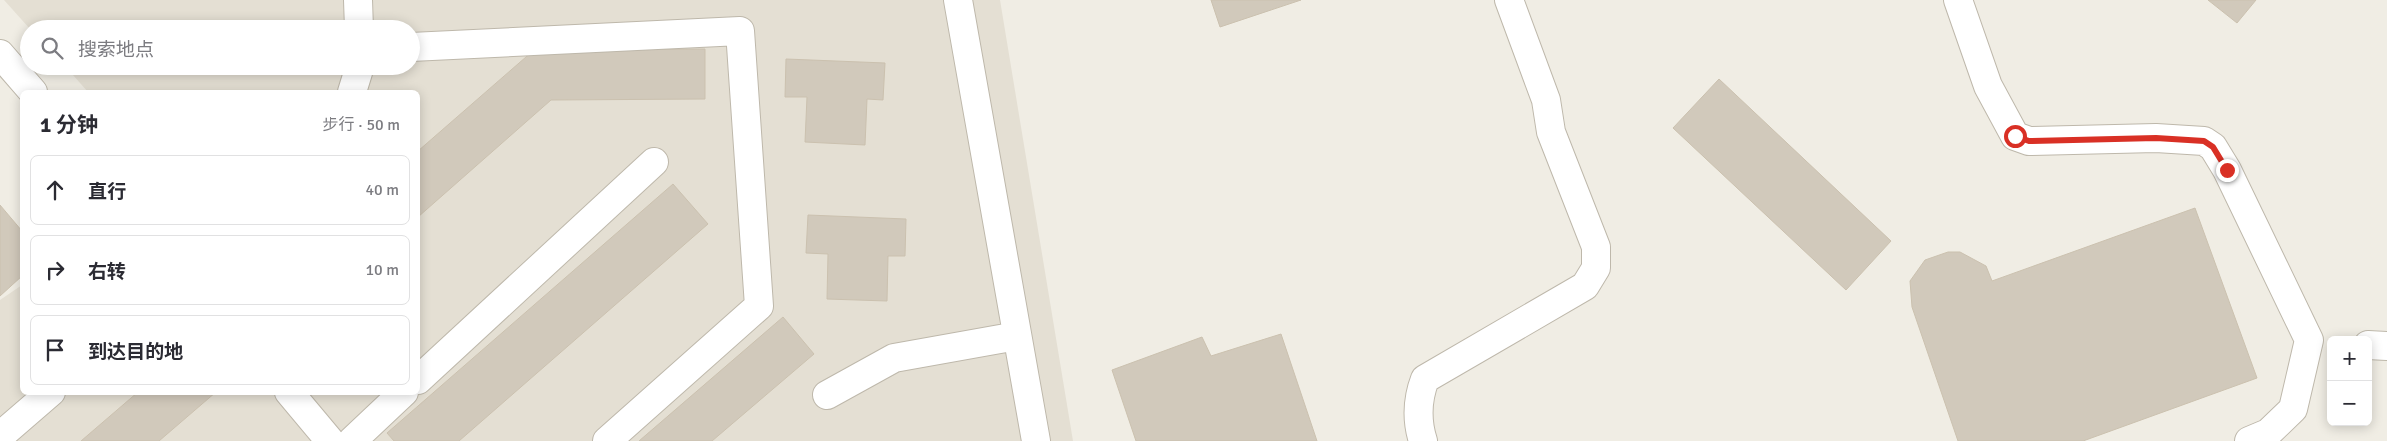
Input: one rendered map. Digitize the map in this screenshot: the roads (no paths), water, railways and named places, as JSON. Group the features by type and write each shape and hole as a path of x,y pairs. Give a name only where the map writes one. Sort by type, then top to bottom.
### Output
{"street":[{"path":"358,0 359,20"},
{"path":"958,0 1036,441"},
{"path":"1423,441 1419,427 1419,397 1425,379 1585,286 1596,268 1596,247 1551,132 1546,100 1509,0"},
{"path":"1958,0 1988,86 2015,136 2029,141 2156,138 2204,141 2213,147 2320,341 2293,408 2268,433 2249,441"},
{"path":"420,47 740,31 759,306 608,441"},
{"path":"0,54 31,90"},
{"path":"353,90 359,75"},
{"path":"420,378 654,162"},
{"path":"827,395 894,358 1017,336"},
{"path":"2372,344 2387,346"},
{"path":"0,436 48,395"},
{"path":"292,395 330,441"},
{"path":"352,441 401,395"}]}
